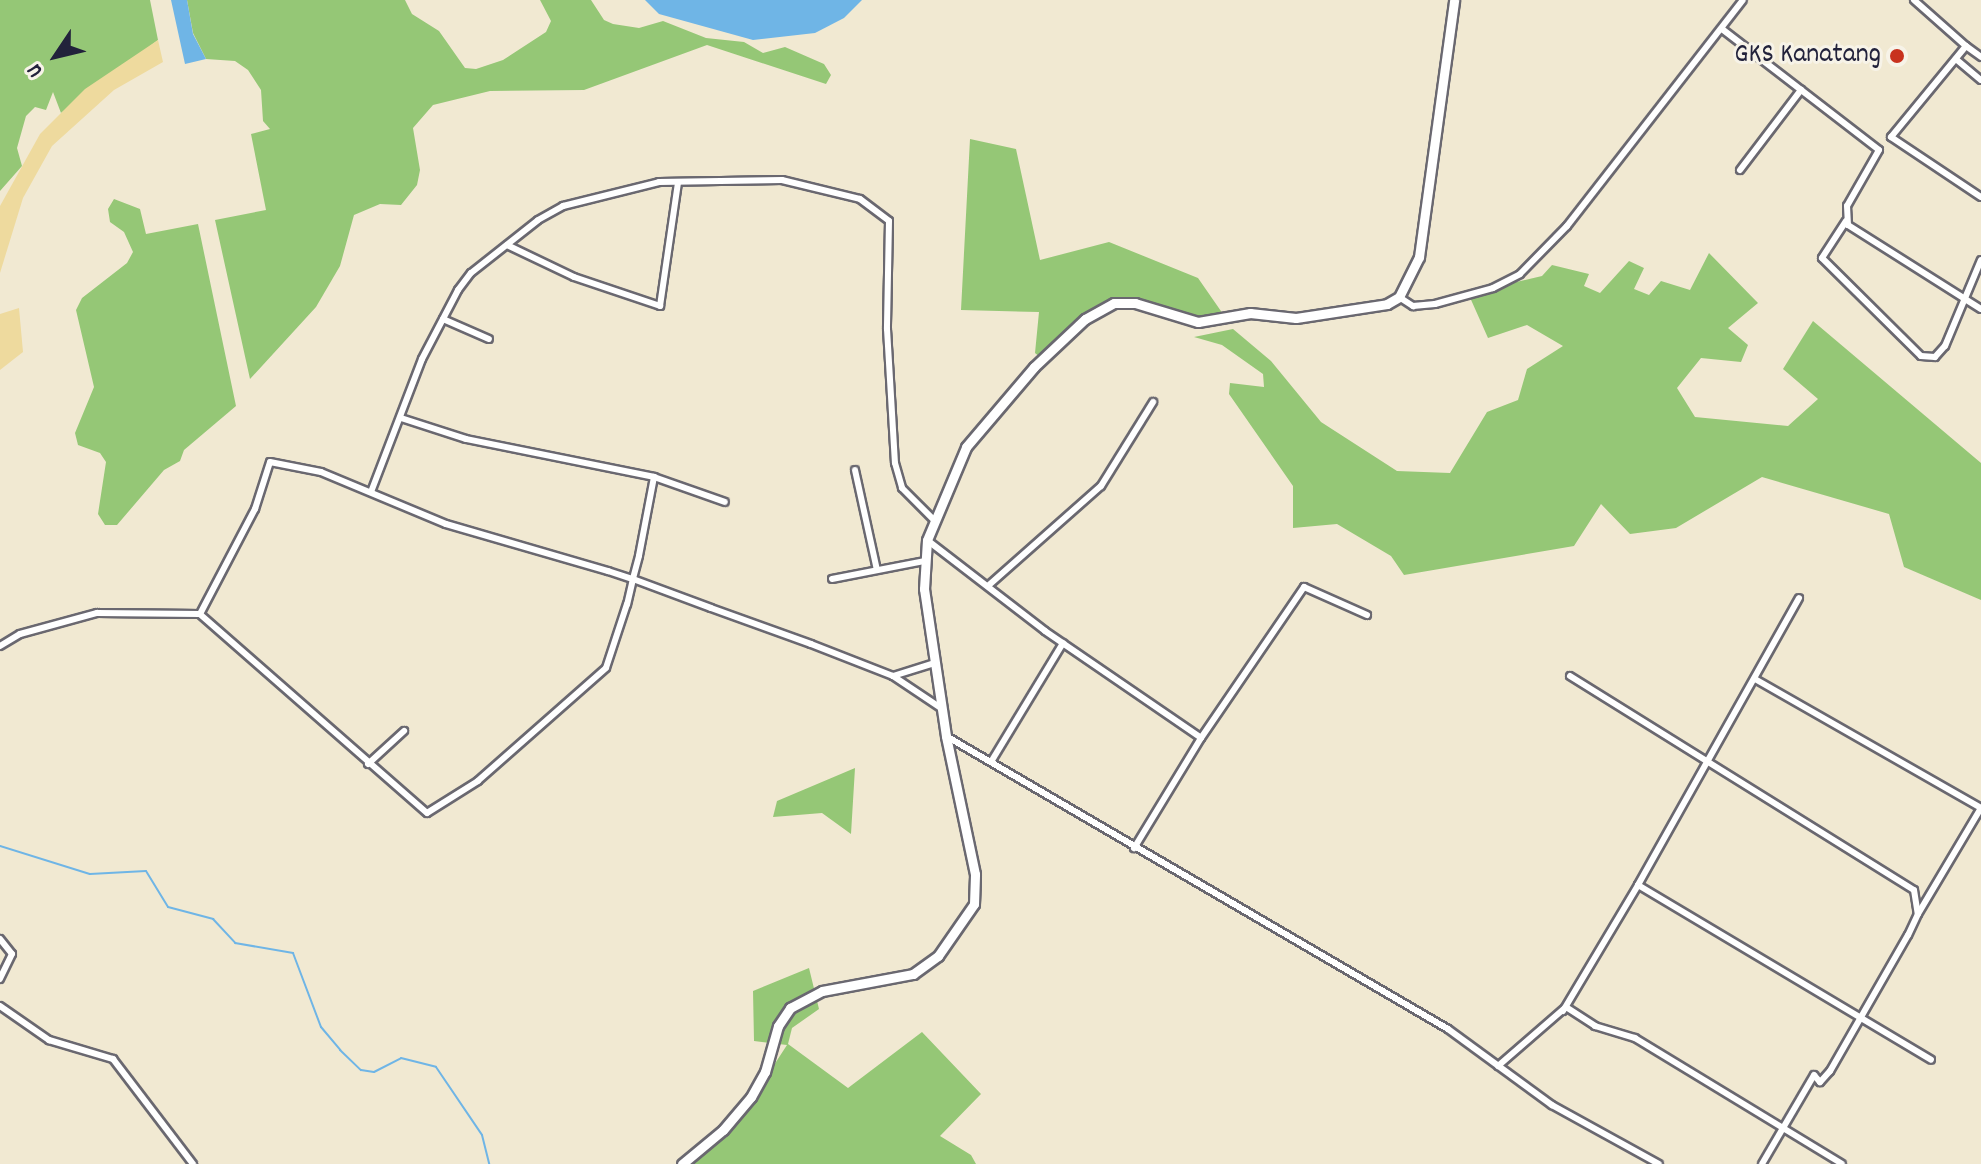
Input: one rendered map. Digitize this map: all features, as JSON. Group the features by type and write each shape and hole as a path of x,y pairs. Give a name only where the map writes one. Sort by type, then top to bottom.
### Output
{"main road":[{"path":"682,1164 723,1130 751,1097 778,1026 790,1008 822,991 913,974 938,956 967,918 978,890 946,736 938,662 924,589 927,540 934,520 950,478 980,429 1034,367 1105,307 1135,303 1198,322 1250,313 1296,318 1387,304 1399,297 1419,257 1454,0"}],"street":[{"path":"1399,297 1413,306 1435,304 1493,288 1520,274 1567,226 1743,0"},
{"path":"1914,0 1981,57"},
{"path":"1722,29 1879,150"},
{"path":"1966,46 1879,150 1847,206 1846,221 1822,258 1921,356 1935,357 1945,346 1981,260"},
{"path":"1957,60 1981,80"},
{"path":"1740,170 1801,90"},
{"path":"1891,137 1981,197"},
{"path":"371,492 443,319 464,281 507,244 563,206 646,184 789,181 837,190 886,216 895,463 908,498 934,520"},
{"path":"507,244 574,277 660,306 678,182"},
{"path":"1846,221 1981,309"},
{"path":"443,319 489,339"},
{"path":"989,585 1101,486 1153,402"},
{"path":"401,418 466,439 654,477 725,502"},
{"path":"200,614 255,509 270,462 321,472 446,524 633,579 893,676 944,710"},
{"path":"855,470 877,570"},
{"path":"0,646 20,634 97,613 200,614 427,813 463,792 606,668 633,579 654,477"},
{"path":"927,540 1063,643 1201,738"},
{"path":"832,579 925,561"},
{"path":"1134,848 1201,738 1304,587 1367,615"},
{"path":"1563,1011 1710,760 1799,598"},
{"path":"991,762 1063,643"},
{"path":"893,676 938,662"},
{"path":"1570,676 1904,880 1914,890 1918,914"},
{"path":"1755,679 1981,808 1858,1016 1830,1071 1820,1082 1814,1075 1762,1164"},
{"path":"368,764 404,731"},
{"path":"946,736 1437,1023 1565,1113 1659,1164"},
{"path":"1638,885 1931,1060"},
{"path":"0,939 12,954 0,979"},
{"path":"0,1006 49,1040 113,1059 193,1164"},
{"path":"1498,1066 1544,1021 1566,1007 1595,1026 1635,1038 1842,1164"}],"green space":[{"path":"0,0 150,0 158,40 61,113 53,92 46,110 35,107 26,116 17,148 22,166 0,191"},
{"path":"187,0 405,0 412,14 439,31 465,68 476,69 503,60 546,32 551,21 540,0 591,0 604,20 613,24 639,28 663,21 706,38 744,42 763,53 785,47 824,64 831,75 826,84 707,45 584,90 490,91 433,105 413,128 420,170 417,185 401,205 380,204 354,215 340,266 316,307 250,379 215,220 266,210 251,134 270,129 263,121 261,90 248,70 235,61 206,59 193,33"},
{"path":"970,139 1016,149 1040,260 1109,242 1198,278 1223,314 1194,318 1143,300 1118,301 1106,305 1046,362 1035,353 1039,312 961,310"},
{"path":"114,199 140,209 146,234 198,224 236,406 184,450 180,461 164,470 117,525 105,525 98,514 106,462 100,453 78,445 75,433 94,387 76,310 82,298 127,263 133,252 124,232 110,222 108,209"},
{"path":"1709,253 1758,303 1728,328 1748,345 1741,362 1701,358 1677,388 1695,417 1788,426 1818,399 1783,369 1813,321 1981,463 1981,600 1904,567 1889,514 1762,477 1676,528 1630,534 1601,504 1574,546 1404,575 1391,556 1337,524 1293,528 1293,486 1229,394 1230,383 1264,387 1263,374 1222,345 1194,337 1233,329 1271,361 1321,422 1397,471 1450,473 1487,412 1518,400 1527,369 1563,346 1527,325 1488,338 1468,293 1542,276 1552,265 1589,274 1584,286 1600,293 1629,261 1644,268 1634,289 1649,295 1661,281 1690,290"},
{"path":"855,768 851,834 822,813 773,817 777,801"},
{"path":"809,968 819,1009 792,1028 788,1044 848,1088 922,1032 981,1094 940,1136 971,1155 976,1164 681,1164 741,1116 787,1045 754,1041 753,991"}],"sand":[{"path":"158,40 163,62 114,90 52,146 23,198 0,273 0,206 40,134 85,89"},
{"path":"19,308 23,352 0,370 0,314"}],"water":[{"path":"171,0 187,0 193,34 206,59 185,64"},
{"path":"645,0 862,0 844,18 815,33 753,40 659,14"}],"waterway":[{"path":"0,846 90,874 146,871 168,907 213,919 235,943 293,953 321,1027 340,1050 361,1070 374,1072 401,1058 436,1067 482,1135 489,1164"}],"place":[{"name":"GKS Kanatang","path":"1897,56"}]}
